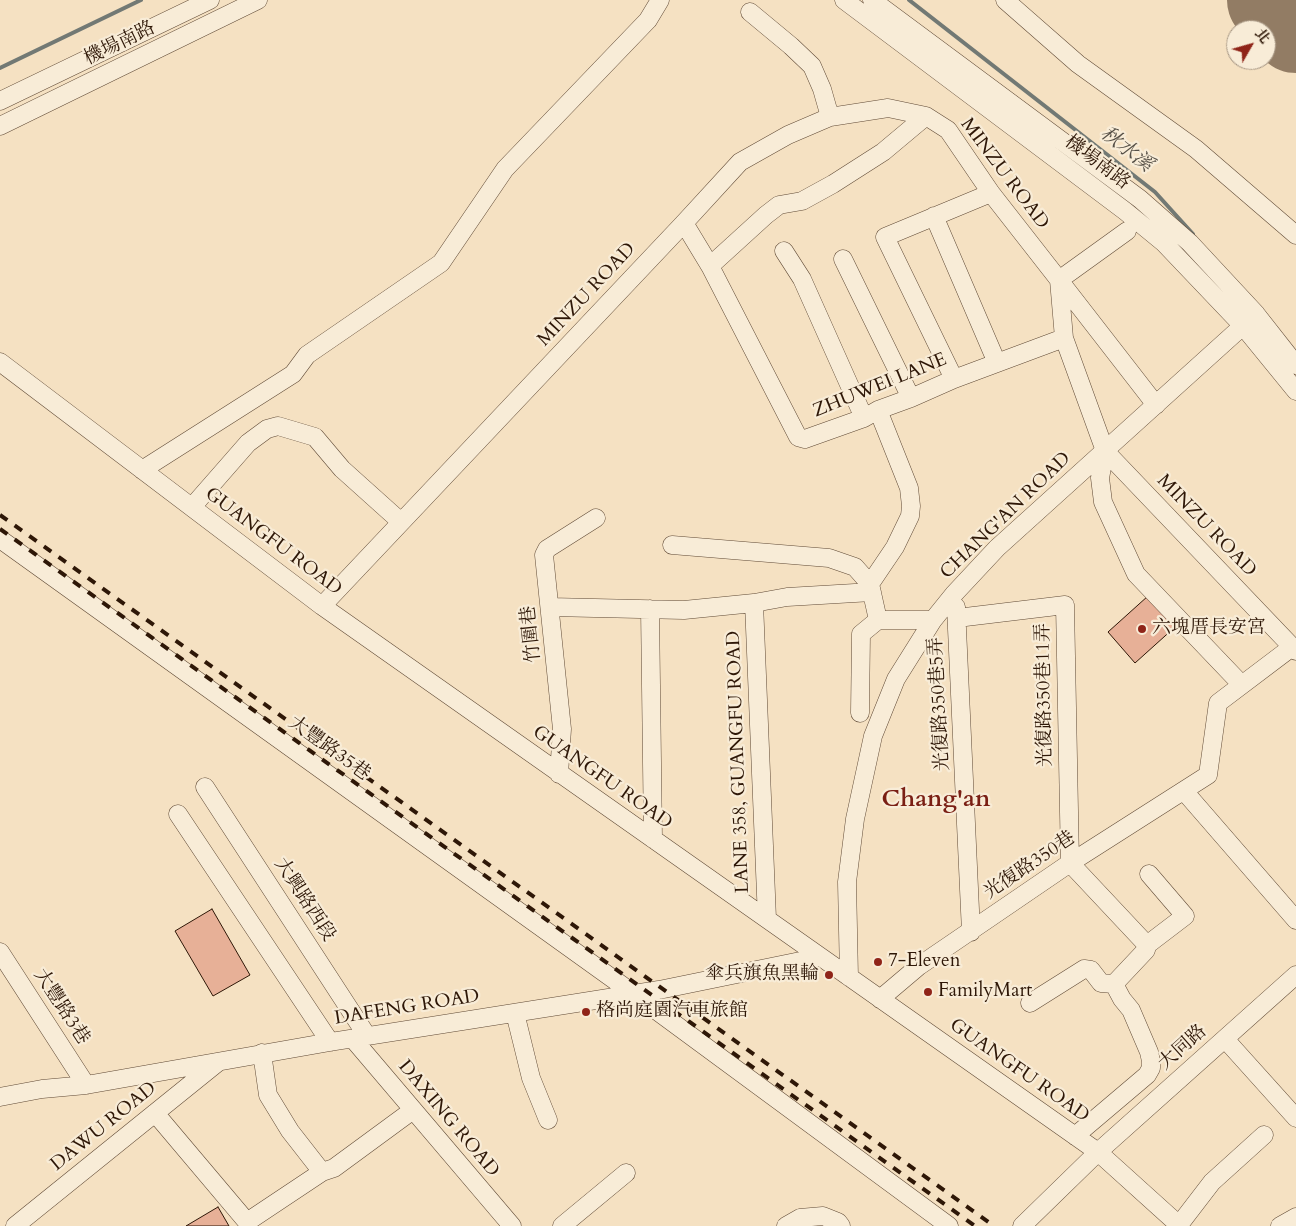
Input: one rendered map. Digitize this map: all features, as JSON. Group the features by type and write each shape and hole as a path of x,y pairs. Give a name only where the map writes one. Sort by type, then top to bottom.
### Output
{"street":[{"name":"機場南路","path":"0,101 210,0"},
{"name":"機場南路","path":"0,126 258,0"},
{"path":"142,470 293,374 307,356 441,263 505,169 648,20 660,0"},
{"name":"機場南路","path":"844,0 1132,216 1250,320 1296,365"},
{"name":"機場南路","path":"872,0 1140,199 1190,243 1250,320 1296,391"},
{"path":"1005,0 1078,64 1196,150 1296,235"},
{"path":"750,12 812,66 822,88 830,117"},
{"name":"MINZU ROAD","path":"322,606 740,162 788,135 830,117 888,108 926,116 948,130 991,193 1059,280 1064,338 1105,451 1294,649"},
{"path":"710,266 779,205 802,201 833,184 883,152 926,116"},
{"path":"954,379 885,237 991,193"},
{"path":"934,216 997,363"},
{"name":"ZHUWEI LANE","path":"684,223 710,266 798,437 805,439 911,398 954,379 1064,338"},
{"path":"1127,231 1059,280 1156,405"},
{"path":"784,252 802,279 909,488 910,516 895,547 871,588"},
{"path":"843,259 911,398"},
{"name":"CHANG'AN ROAD","path":"849,977 847,882 855,818 873,736 896,679 934,620 954,594 998,548 1250,320"},
{"name":"GUANGFU ROAD","path":"0,362 322,606 1098,1152 1180,1226"},
{"path":"192,508 248,443 267,428 278,426 315,437 342,469 401,522"},
{"path":"1105,451 1100,478 1103,502 1136,574 1241,684 1294,649"},
{"name":"竹圍巷","path":"560,774 562,729 544,555 547,549 596,518"},
{"name":"大豐路35巷","path":"0,539 634,994 949,1226"},
{"path":"672,545 829,558 855,567 871,588 878,620"},
{"path":"550,607 684,610 871,588"},
{"name":"光復路350巷5弄","path":"954,594 957,618 971,932"},
{"name":"LANE 358, GUANGFU ROAD","path":"754,603 766,919"},
{"name":"光復路350巷11弄","path":"957,618 1065,605 1070,863"},
{"path":"650,609 653,839"},
{"path":"860,713 861,634 878,620 934,620"},
{"name":"光復路350巷","path":"880,999 919,966 1070,863 1208,775 1218,703 1241,684"},
{"name":"大興路西段","path":"205,787 360,1037"},
{"path":"1184,790 1296,920"},
{"path":"178,814 330,1042"},
{"path":"1070,863 1147,945"},
{"path":"1114,984 1146,950 1147,945 1185,916 1149,874"},
{"name":"大豐路3巷","path":"0,952 86,1085"},
{"name":"DAFENG ROAD","path":"0,1097 42,1089 86,1085 262,1053 659,990 820,957"},
{"path":"1030,1004 1084,969 1091,970 1101,983 1114,984"},
{"name":"大同路","path":"1022,1226 1098,1152 1296,975"},
{"path":"1075,1136 1147,1075 1151,1068 1149,1052 1131,1010 1122,999 1114,984"},
{"path":"515,1013 531,1078 548,1120"},
{"name":"DAXING ROAD","path":"360,1037 412,1110 512,1226"},
{"path":"1224,1039 1296,1118"},
{"path":"262,1053 268,1095 290,1131 322,1172"},
{"name":"DAWU ROAD","path":"15,1226 219,1061"},
{"path":"155,1112 247,1222 322,1172 334,1168 412,1110"},
{"path":"1180,1226 1212,1182 1264,1135"},
{"path":"562,1226 626,1173"},
{"path":"786,1226 800,1218 822,1216 838,1222 841,1226"},
{"path":"1280,1226 1296,1217"}],"building":[{"name":"六塊厝長安宮","path":"1148,596 1175,627 1135,663 1108,632"},
{"path":"212,909 250,975 213,996 175,931"},
{"path":"218,1207 229,1226 186,1226"}],"waterway":[{"name":"秋水溪","path":"0,68 141,0"},
{"name":"秋水溪","path":"909,0 1155,192 1193,234"}],"runway":[{"path":"1272,0 1296,28"}],"railway":[{"path":"0,515 994,1226"},
{"path":"0,529 975,1226"}],"place":[{"name":"六塊厝長安宮","path":"1142,629"},
{"name":"7-Eleven","path":"878,962"},
{"name":"傘兵旗魚黑輪","path":"829,975"},
{"name":"FamilyMart","path":"928,992"},
{"name":"格尚庭園汽車旅館","path":"586,1012"}],"district":[{"name":"Chang'an","path":"936,800"}]}
